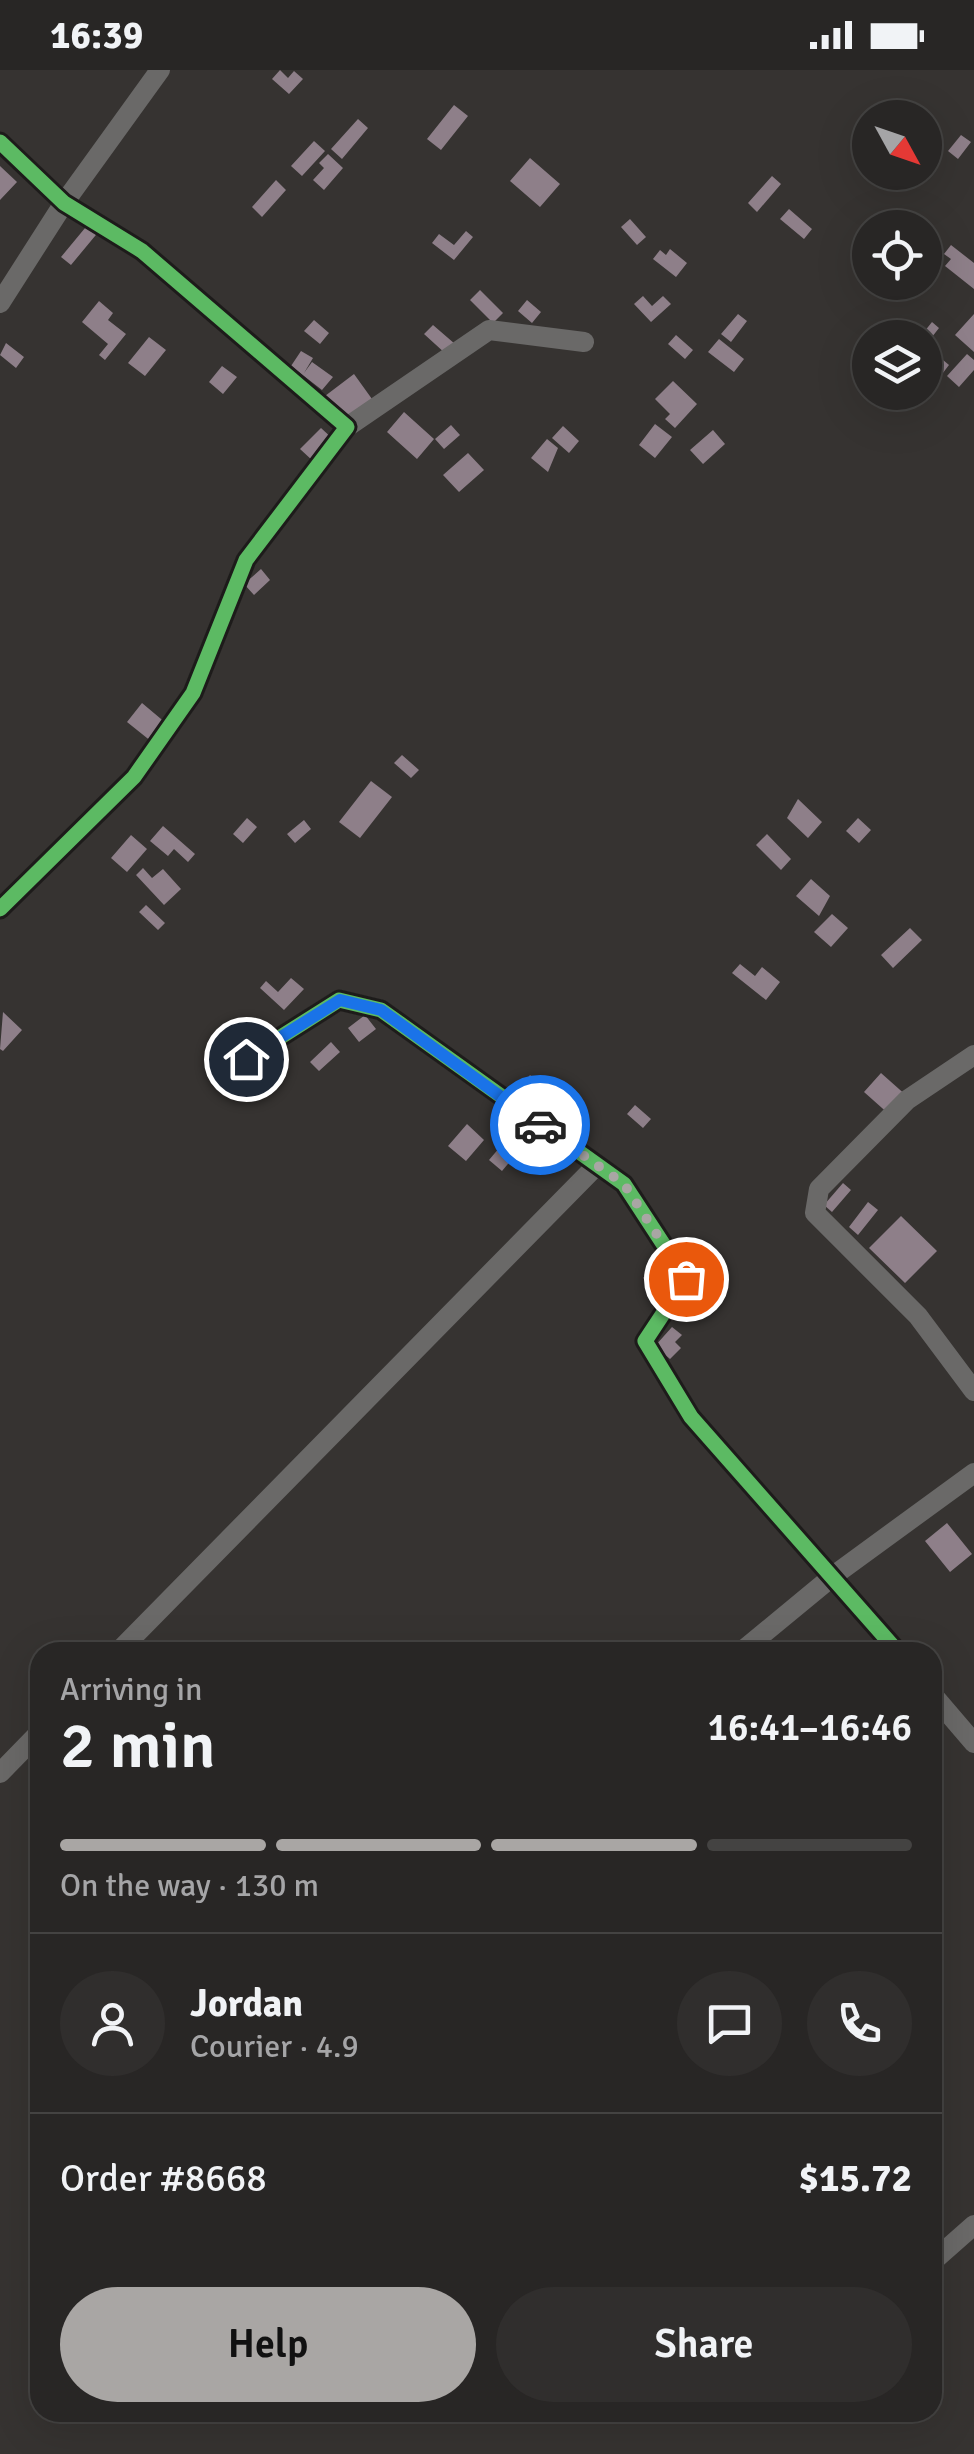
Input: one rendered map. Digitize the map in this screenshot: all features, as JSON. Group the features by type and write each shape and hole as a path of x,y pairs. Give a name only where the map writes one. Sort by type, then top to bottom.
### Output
{"street":[{"path":"0,303 64,202 160,70"},
{"path":"0,142 64,202 142,251 347,427"},
{"path":"0,910 134,777 193,693 246,560 347,427 489,330 584,342"},
{"path":"246,1059 340,1000 381,1010 624,1184 686,1279 644,1342 691,1417 890,1642"},
{"path":"974,1055 907,1100 819,1188 815,1213 918,1316 974,1391"},
{"path":"128,1642 596,1164"},
{"path":"753,1642 834,1576 974,1473"},
{"path":"942,1706 974,1743"},
{"path":"0,1773 30,1742"},
{"path":"942,2253 974,2225"}],"building":[{"path":"280,70 288,78 294,71 303,79 289,94 272,79"},
{"path":"454,105 468,116 441,150 427,139"},
{"path":"358,119 368,128 342,159 331,149"},
{"path":"961,135 971,142 958,159 948,151"},
{"path":"314,141 325,151 302,176 291,166"},
{"path":"328,154 343,168 324,190 313,180 324,168 319,163"},
{"path":"530,158 560,184 540,207 510,181"},
{"path":"0,166 17,182 0,200"},
{"path":"772,176 781,184 757,212 748,203"},
{"path":"276,180 286,190 262,217 252,207"},
{"path":"789,209 812,229 804,239 780,219"},
{"path":"630,219 646,237 637,245 621,227"},
{"path":"90,222 100,230 71,265 61,257"},
{"path":"466,231 473,237 454,260 432,243 439,234 454,245"},
{"path":"951,245 974,263 974,289 945,266 951,259 944,254"},
{"path":"670,249 687,263 676,277 653,259 660,250 666,255"},
{"path":"480,290 503,313 493,323 470,300"},
{"path":"643,296 652,306 663,296 671,304 651,322 634,304"},
{"path":"527,300 541,312 532,323 518,311"},
{"path":"99,301 113,313 108,320 126,334 105,360 99,355 108,344 82,322"},
{"path":"738,314 747,321 731,342 721,334"},
{"path":"974,314 974,352 955,335"},
{"path":"314,320 329,333 320,344 304,331"},
{"path":"433,325 455,344 446,354 424,334"},
{"path":"676,335 693,350 685,359 668,344"},
{"path":"149,337 166,350 145,376 128,363"},
{"path":"719,339 744,359 734,372 708,352"},
{"path":"6,343 24,357 16,368 0,355"},
{"path":"301,351 313,358 304,373 312,362 333,377 322,390 291,366"},
{"path":"967,354 974,360 974,370 959,387 947,376"},
{"path":"222,366 237,377 223,394 209,382"},
{"path":"354,374 372,399 344,421 325,396"},
{"path":"673,381 697,404 675,428 665,419 670,414 655,399"},
{"path":"404,412 434,439 417,459 387,432"},
{"path":"655,424 672,437 655,458 639,445"},
{"path":"451,425 460,435 444,449 435,439"},
{"path":"563,426 579,441 569,453 552,438"},
{"path":"321,428 334,440 313,461 300,449"},
{"path":"713,430 725,444 703,464 690,450"},
{"path":"547,439 558,448 548,472 531,458"},
{"path":"468,453 484,470 459,492 443,475"},
{"path":"261,569 270,580 254,595 244,584"},
{"path":"142,703 167,724 152,742 127,722"},
{"path":"402,755 419,770 411,778 394,763"},
{"path":"371,781 392,797 360,838 339,822"},
{"path":"798,799 822,822 808,838 787,818"},
{"path":"247,818 257,827 243,843 233,834"},
{"path":"858,818 871,830 859,843 846,831"},
{"path":"304,820 311,829 295,843 287,834"},
{"path":"163,826 195,854 188,862 174,849 168,856 150,841"},
{"path":"767,834 791,859 781,870 756,845"},
{"path":"131,835 147,849 127,872 111,858"},
{"path":"143,868 152,878 163,869 181,889 164,905 136,875"},
{"path":"811,879 830,896 819,916 796,896"},
{"path":"146,905 165,923 158,930 139,912"},
{"path":"832,914 848,928 831,947 814,932"},
{"path":"910,928 922,940 893,968 881,955"},
{"path":"740,964 755,976 762,967 780,982 766,1000 732,973"},
{"path":"291,978 304,989 284,1010 260,988 266,981 278,992"},
{"path":"3,1012 22,1030 3,1051 0,1049"},
{"path":"365,1015 376,1029 359,1042 348,1028"},
{"path":"331,1042 340,1052 319,1071 310,1062"},
{"path":"881,1073 908,1097 891,1116 864,1092"},
{"path":"530,1075 550,1092 539,1107 518,1090"},
{"path":"635,1105 651,1119 643,1128 627,1114"},
{"path":"467,1124 484,1140 466,1161 448,1146"},
{"path":"500,1147 513,1158 502,1171 489,1160"},
{"path":"843,1183 851,1190 832,1212 824,1205"},
{"path":"868,1202 878,1210 858,1235 849,1227"},
{"path":"901,1216 937,1251 905,1283 869,1248"},
{"path":"657,1263 681,1284 667,1300 643,1278"},
{"path":"672,1327 682,1335 675,1342 681,1348 670,1359 655,1346"},
{"path":"947,1523 972,1554 950,1572 925,1541"}],"cycle path":[{"path":"0,142 64,203 142,251 347,427 246,560 193,693 134,777 0,909"},
{"path":"246,1059 339,1000 381,1010 624,1184 686,1279 645,1341 691,1417 889,1642"}],"way so far":[{"path":"540,1125 624,1184 686,1279"}],"route":[{"path":"246,1059 340,1000 381,1010 540,1125"}]}
